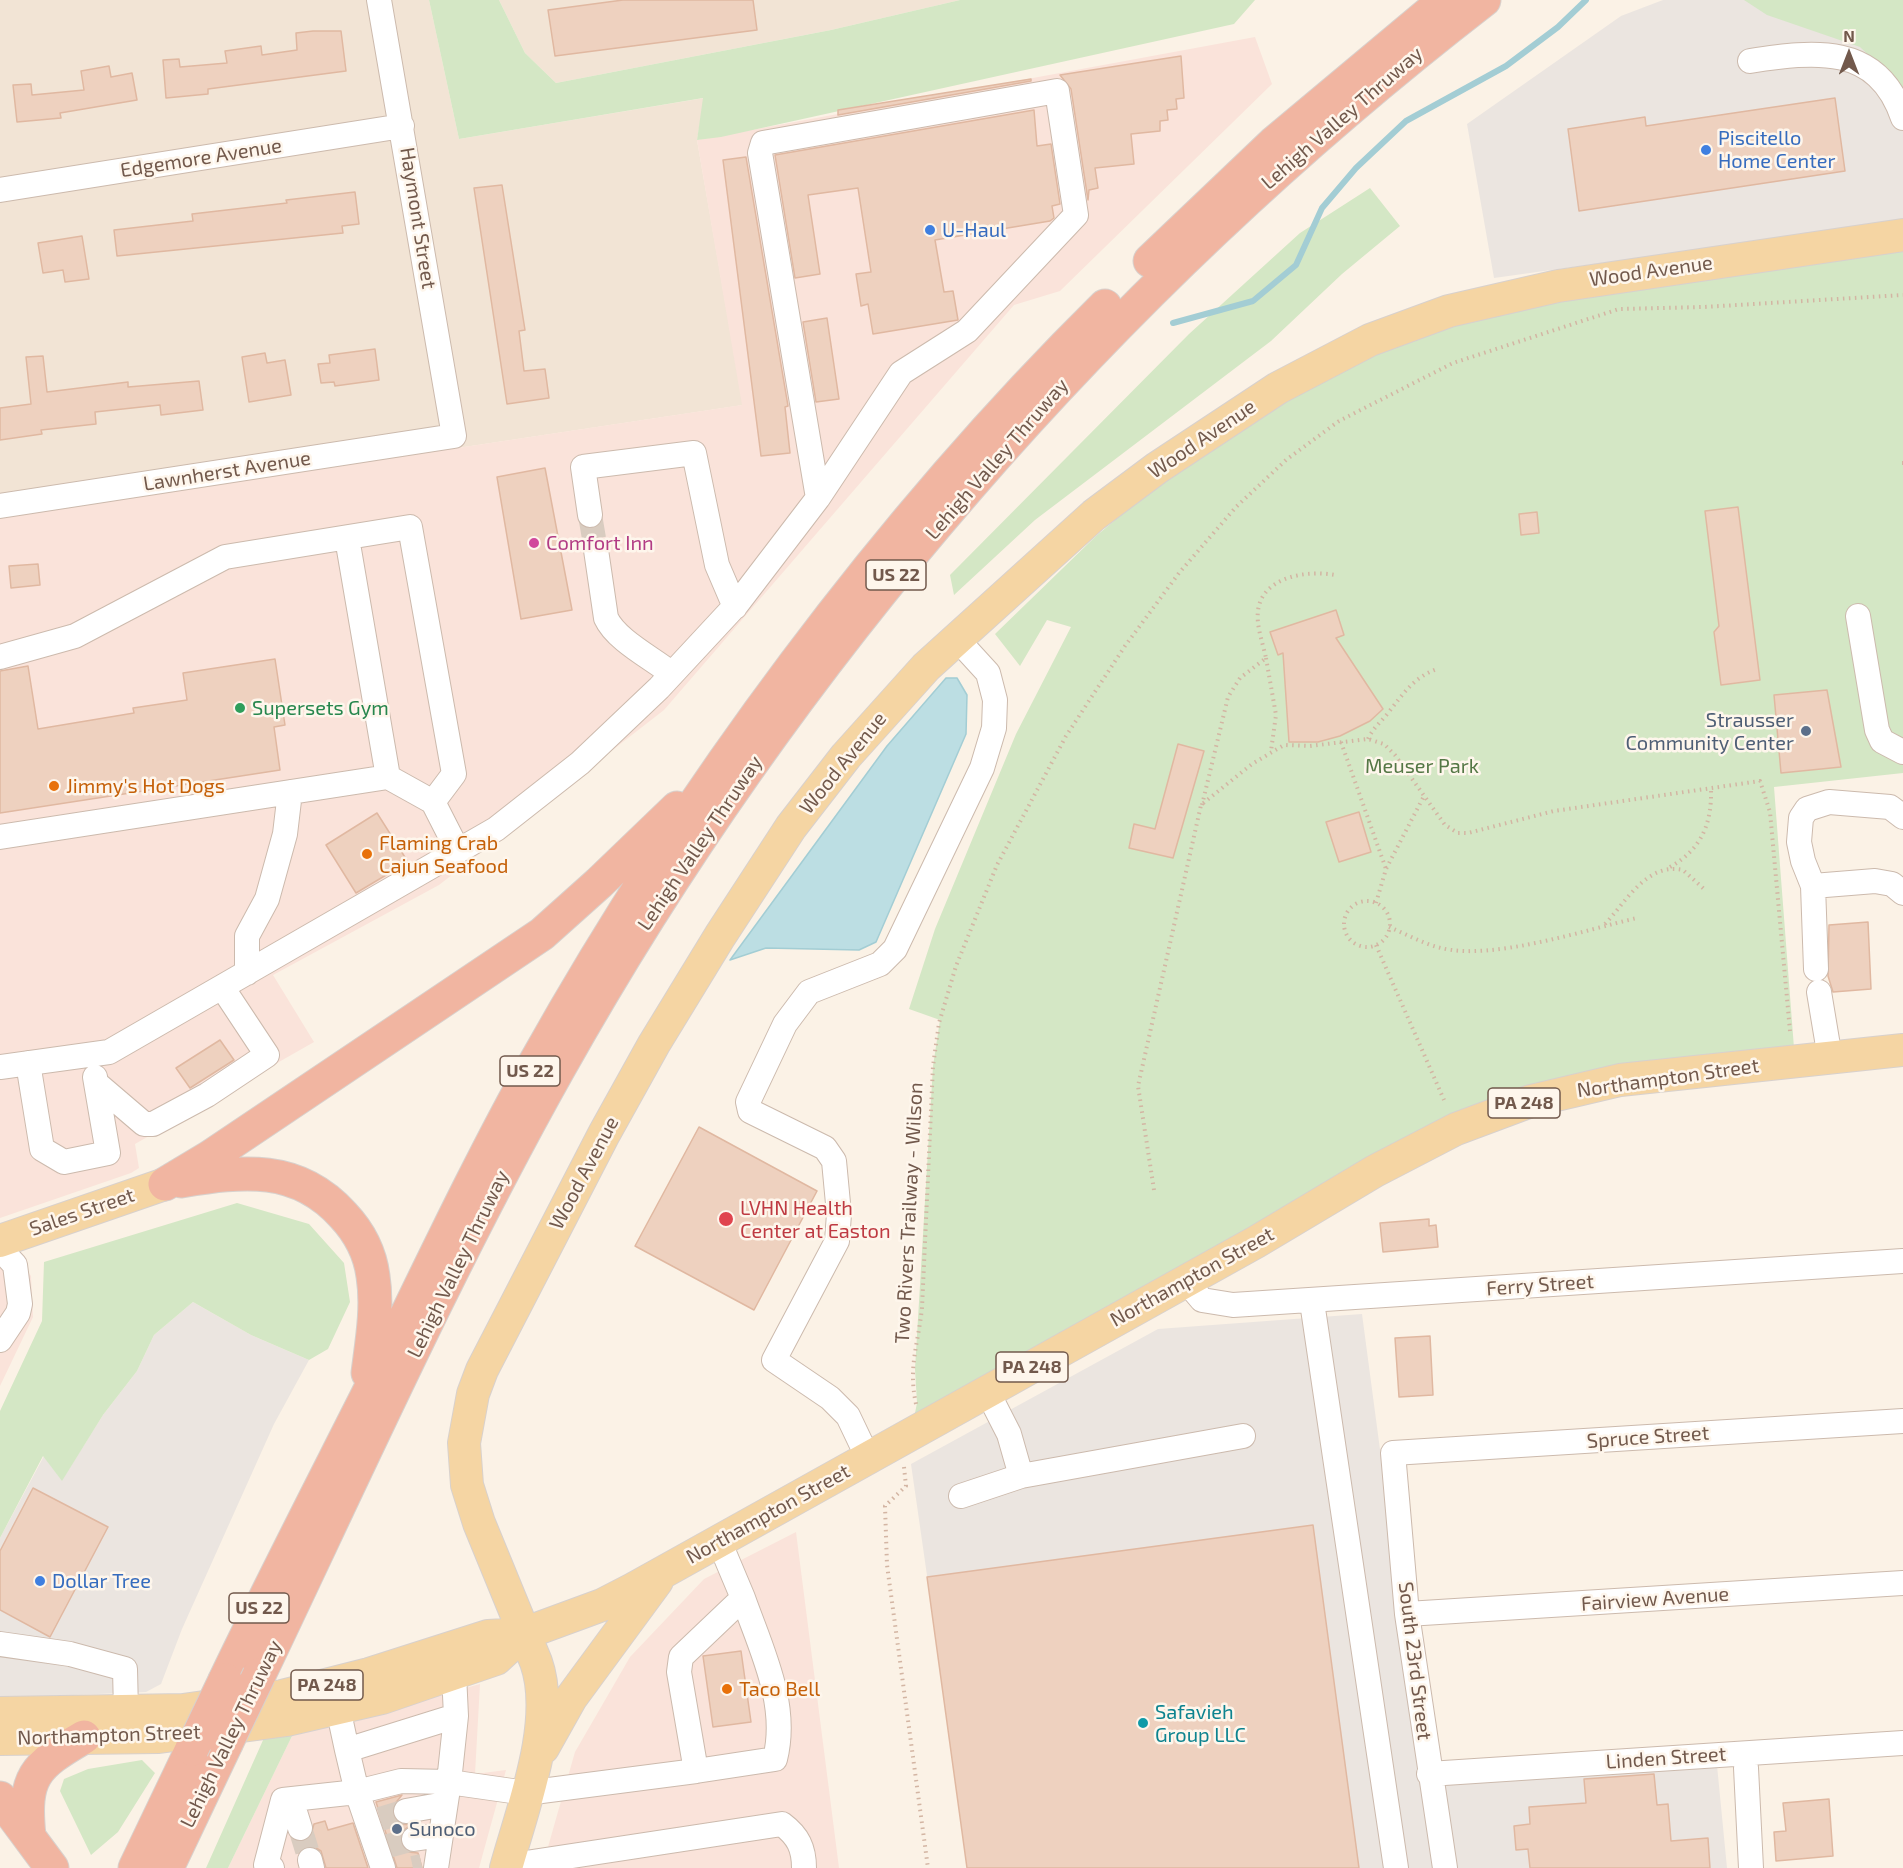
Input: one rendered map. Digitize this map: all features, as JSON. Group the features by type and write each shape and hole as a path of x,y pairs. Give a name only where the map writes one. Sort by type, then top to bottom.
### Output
{"highway":[{"name":"Lehigh Valley Thruway","path":"135,1868 294,1536 365,1398 439,1245 537,1059 645,881 725,761 793,669 898,536 1012,403 1061,351 1186,225 1266,151 1445,0"},
{"name":"Lehigh Valley Thruway","path":"167,1868 453,1269 505,1167 619,968 745,775 890,583 1031,417 1109,333 1274,175 1360,100 1484,0"},
{"path":"165,1184 297,1099 542,934 599,884 725,761"},
{"path":"165,1184 230,1174 275,1175 316,1191 339,1210 359,1235 373,1276 375,1307 365,1398"},
{"path":"29,1836 27,1803 32,1778 57,1752 84,1737"},
{"path":"0,1798 52,1868"}],"main road":[{"name":"Wood Avenue","path":"506,1867 530,1779 541,1714 542,1685 479,1523 467,1485 464,1443 474,1394 483,1370 604,1134 654,1044 791,827 846,756 956,638 1094,514 1157,468 1278,388 1370,340 1449,311 1558,286 1903,235"},
{"name":"Northampton Street","path":"0,1713 183,1710 238,1704 282,1696 389,1668 488,1636 523,1634 602,1605 663,1573 1186,1281 1403,1156 1456,1130 1510,1108 1556,1094 1620,1080 1903,1050"},
{"name":"Sales Street","path":"0,1241 165,1184"},
{"path":"530,1779 571,1698 663,1573"},
{"name":"Northampton Street","path":"0,1739 159,1737 287,1720 338,1708 454,1674 496,1659 523,1634"}],"street":[{"name":"Haymont Street","path":"379,0 454,436"},
{"path":"1750,61 1802,52 1834,55 1870,69 1896,97 1903,118"},
{"path":"0,1066 109,1052 496,829 580,763 672,674 735,607 818,498 901,373 967,331 1076,214 1057,91 763,143 760,153 818,498"},
{"name":"Edgemore Avenue","path":"0,190 402,126"},
{"name":"Lawnherst Avenue","path":"0,506 454,436"},
{"path":"590,514 583,467 694,453 717,565 735,607"},
{"path":"0,657 75,636 225,557 410,527 454,774 433,802"},
{"path":"347,537 388,777"},
{"path":"596,550 606,618 610,627 615,634 649,655 672,674"},
{"path":"1858,616 1877,730 1882,741 1903,752"},
{"path":"868,1458 848,1416 830,1398 774,1360 837,1240 839,1214 834,1161 825,1148 750,1111 748,1102 785,1024 809,992 880,964 895,949 982,768 994,728 995,699 988,673 956,638"},
{"path":"0,837 388,777 433,802 458,851"},
{"path":"247,973 247,936 267,900 285,834 291,792"},
{"path":"1830,1058 1817,981 1813,886 1803,861 1798,830 1801,818 1807,808 1829,802 1877,804 1890,807 1903,817"},
{"path":"1813,886 1875,881 1892,884 1903,893"},
{"path":"96,1083 144,1124 153,1124 207,1095 267,1054 222,987"},
{"path":"28,1063 42,1149 64,1162 108,1153 92,1054"},
{"path":"0,1249 15,1265 20,1304 18,1313 0,1340"},
{"name":"Ferry Street","path":"1186,1281 1198,1297 1213,1304 1312,1302 1903,1261"},
{"path":"1312,1302 1396,1868"},
{"path":"987,1391 1009,1434 1021,1476"},
{"name":"Spruce Street","path":"1393,1453 1903,1421"},
{"path":"961,1496 1021,1476 1243,1436"},
{"name":"South 23rd Street","path":"1393,1453 1407,1614 1429,1774 1445,1868"},
{"path":"406,1811 447,1793 530,1779 696,1771 775,1759 780,1737 774,1685 743,1598 719,1541"},
{"name":"Fairview Avenue","path":"1407,1614 1903,1583"},
{"path":"696,1771 679,1672 681,1657 743,1598"},
{"path":"0,1644 70,1654 125,1670 126,1711"},
{"path":"431,1865 441,1835 447,1793 456,1716 454,1674"},
{"path":"338,1708 357,1792 374,1820 382,1854"},
{"path":"347,1750 456,1716"},
{"name":"Linden Street","path":"1429,1774 1903,1743"},
{"path":"1746,1768 1752,1868"},
{"path":"272,1868 266,1864 283,1800 357,1792 401,1781 447,1793"},
{"path":"291,1799 300,1828"},
{"path":"506,1867 575,1862 782,1824 795,1834 801,1845 804,1868"},
{"path":"414,1839 441,1835"}],"path":[{"name":"Two Rivers Trailway - Wilson","path":"917,1403 912,1386 912,1369 919,1338 922,1308 932,1072 939,1023 956,966 997,865 1066,736 1125,645 1179,573 1236,507 1286,460 1339,421 1453,363 1619,309 1704,307 1903,295"},
{"path":"1271,751 1276,714 1258,612 1263,595 1287,578 1318,572 1335,575"},
{"path":"1154,1190 1138,1086 1228,697 1240,678 1266,658"},
{"path":"1368,739 1372,728 1407,688 1422,674 1437,669"},
{"path":"1202,806 1271,751 1284,745 1310,746 1368,739 1384,744 1395,754 1445,825 1458,833 1468,833 1554,811 1760,781 1770,812 1790,1031"},
{"path":"1341,742 1386,869"},
{"path":"1604,925 1649,876 1684,860 1693,850 1712,812 1711,788"},
{"path":"1376,903 1386,869 1424,796"},
{"path":"1666,870 1683,870 1705,890"},
{"path":"1361,902 1376,903 1386,912 1389,927 1386,936 1376,945 1362,946 1355,943 1346,932 1344,924 1354,905 1361,902"},
{"path":"1389,927 1442,948 1474,950 1501,949 1637,918"},
{"path":"1376,945 1444,1100"},
{"path":"903,1470 906,1486 885,1506 887,1565 928,1868"}],"shaded area":[{"path":"0,0 429,0 459,139 704,98 697,140 743,405 0,517"},
{"path":"499,0 960,0 831,30 556,83 525,53"},
{"path":"1663,0 1903,0 1903,221 1494,278 1467,124 1621,16"},
{"path":"1255,37 1272,84 1060,291 1014,305 664,710 439,885 273,975 314,1042 135,1144 139,1168 131,1173 0,1218 0,517 742,405 697,140"},
{"path":"0,1231 31,1276 33,1317 0,1386"},
{"path":"193,1302 251,1335 309,1360 274,1424 182,1629 161,1684 146,1692 0,1698 0,1538 44,1456 62,1480 103,1415 137,1371 154,1335"},
{"path":"1362,1314 1422,1766 1716,1755 1727,1868 969,1868 911,1464 1158,1329"},
{"path":"796,1532 839,1868 542,1868 575,1752 630,1657 704,1579"},
{"path":"480,1684 475,1774 506,1770 479,1868 228,1868 292,1736"}],"green space":[{"path":"429,0 499,0 525,53 556,83 831,30 960,0 1255,0 1234,24 721,137 697,140 703,98 459,139"},
{"path":"1744,0 1903,0 1903,88 1860,47 1767,15"},
{"path":"1370,188 1400,226 1342,274 1271,341 1035,520 954,595 950,575 1189,334 1300,233"},
{"name":"Meuser Park","path":"1903,249 1903,773 1774,787 1795,1061 1531,1101 911,1433 917,1403 915,1369 933,1066 940,1020 909,1009 935,929 1016,734 1071,627 1047,620 1020,666 995,634 1096,536 1157,485 1304,387 1411,336 1521,307"},
{"path":"237,1203 309,1224 344,1263 350,1302 328,1349 309,1360 251,1335 193,1302 154,1335 137,1371 103,1415 62,1481 43,1456 0,1538 0,1411 42,1321 44,1262"},
{"path":"292,1736 228,1868 206,1868 264,1738"},
{"path":"142,1760 155,1773 118,1832 91,1855 60,1791 64,1779 88,1769"}],"water":[{"path":"946,678 957,678 967,695 966,734 876,942 859,950 766,948 730,960 887,746"}],"building":[{"path":"623,0 753,0 757,30 555,56 548,10"},
{"path":"341,31 346,71 208,89 208,94 166,98 163,60 179,59 180,67 227,63 225,51 261,46 262,55 297,50 296,33"},
{"path":"1181,56 1184,98 1176,99 1177,109 1167,110 1168,120 1160,121 1160,131 1131,134 1134,164 1095,168 1098,188 1089,190 1088,200 1071,89 1060,75"},
{"path":"109,66 111,77 132,73 137,100 60,113 61,118 17,122 13,85 31,84 32,95 84,90 81,71"},
{"path":"1031,79 1031,81 838,115 838,110"},
{"name":"Piscitello Home Center","path":"1835,98 1845,171 1579,211 1568,129 1645,117 1646,126"},
{"name":"U-Haul","path":"1034,110 1037,146 1051,144 1060,204 1052,206 1054,218 1050,221 935,240 944,292 953,291 958,320 873,334 868,304 861,306 856,274 871,272 858,188 808,195 820,274 795,278 775,155"},
{"path":"746,157 788,406 785,407 790,453 761,456 723,160"},
{"path":"502,185 525,330 519,331 524,371 545,369 549,398 507,404 474,188"},
{"path":"355,192 359,224 342,226 343,233 117,256 114,230 193,221 192,214 287,203 286,200"},
{"path":"82,236 89,279 65,282 63,270 43,273 38,243"},
{"path":"827,318 839,399 816,402 803,322"},
{"path":"375,349 379,380 335,386 334,382 321,383 318,364 330,363 329,355"},
{"path":"265,353 267,363 285,360 291,395 249,402 242,357"},
{"path":"43,356 47,392 128,382 128,387 199,381 203,410 161,415 160,405 95,412 96,424 41,430 42,434 0,440 0,408 31,404 26,357"},
{"name":"Comfort Inn","path":"545,468 572,610 521,619 497,477"},
{"path":"1738,507 1760,680 1721,685 1714,632 1719,626 1705,511"},
{"path":"1537,512 1539,533 1521,535 1519,514"},
{"path":"38,564 40,585 11,588 9,566"},
{"path":"1336,610 1344,635 1336,638 1383,709 1370,721 1340,736 1318,742 1289,742 1283,653 1278,655 1270,632"},
{"path":"275,659 285,725 274,727 280,770 0,813 0,671 28,666 38,729 134,713 133,708 187,700 183,673"},
{"name":"Strausser Community Center","path":"1827,690 1841,767 1781,773 1774,695"},
{"path":"1178,744 1204,751 1173,858 1129,848 1134,824 1155,829"},
{"path":"1359,812 1371,852 1339,862 1326,822"},
{"name":"Flaming Crab Cajun Seafood","path":"377,813 408,862 356,893 326,845"},
{"path":"1868,922 1871,989 1833,992 1828,976 1829,925"},
{"path":"220,1040 234,1060 190,1088 176,1068"},
{"name":"LVHN Health Center at Easton","path":"699,1127 817,1191 754,1310 635,1246"},
{"path":"1429,1219 1429,1226 1436,1225 1438,1247 1383,1252 1380,1223"},
{"path":"1430,1336 1433,1395 1399,1397 1395,1338"},
{"name":"Dollar Tree","path":"33,1488 108,1527 50,1637 0,1610 0,1551"},
{"name":"Safavieh Group LLC","path":"1313,1525 1359,1868 967,1868 927,1577"},
{"name":"Taco Bell","path":"741,1651 751,1722 713,1727 703,1656"},
{"path":"1654,1774 1657,1805 1668,1804 1671,1841 1708,1838 1710,1868 1530,1868 1528,1849 1516,1850 1514,1826 1530,1824 1529,1807 1586,1803 1584,1779"},
{"name":"Sunoco","path":"402,1795 393,1806 392,1814 401,1824 410,1825 401,1833 400,1842 408,1852 418,1853 422,1868 397,1868 376,1802"},
{"path":"1829,1799 1833,1856 1776,1861 1774,1832 1786,1831 1783,1803"},
{"path":"325,1821 328,1830 353,1823 368,1868 326,1868 321,1851 313,1846 306,1846 298,1853 295,1841 304,1842 310,1838 314,1824"}],"waterway":[{"path":"1173,323 1253,301 1296,265 1322,208 1356,168 1406,121 1506,66 1558,27 1586,0"}],"tunnel":[{"path":"590,515 596,550"},
{"path":"380,1819 406,1811"},
{"path":"300,1828 310,1860"},
{"path":"388,1846 414,1839"},
{"path":"413,1868 422,1866"}],"place":[{"name":"Piscitello Home Center","path":"1706,150"},
{"name":"U-Haul","path":"930,230"},
{"name":"Comfort Inn","path":"534,543"},
{"name":"Supersets Gym","path":"240,708"},
{"name":"Strausser Community Center","path":"1806,731"},
{"name":"Jimmy's Hot Dogs","path":"54,786"},
{"name":"Flaming Crab Cajun Seafood","path":"367,854"},
{"name":"LVHN Health Center at Easton","path":"726,1219"},
{"name":"Dollar Tree","path":"40,1581"},
{"name":"Taco Bell","path":"727,1689"},
{"name":"Safavieh Group LLC","path":"1143,1723"},
{"name":"Sunoco","path":"397,1829"}]}
